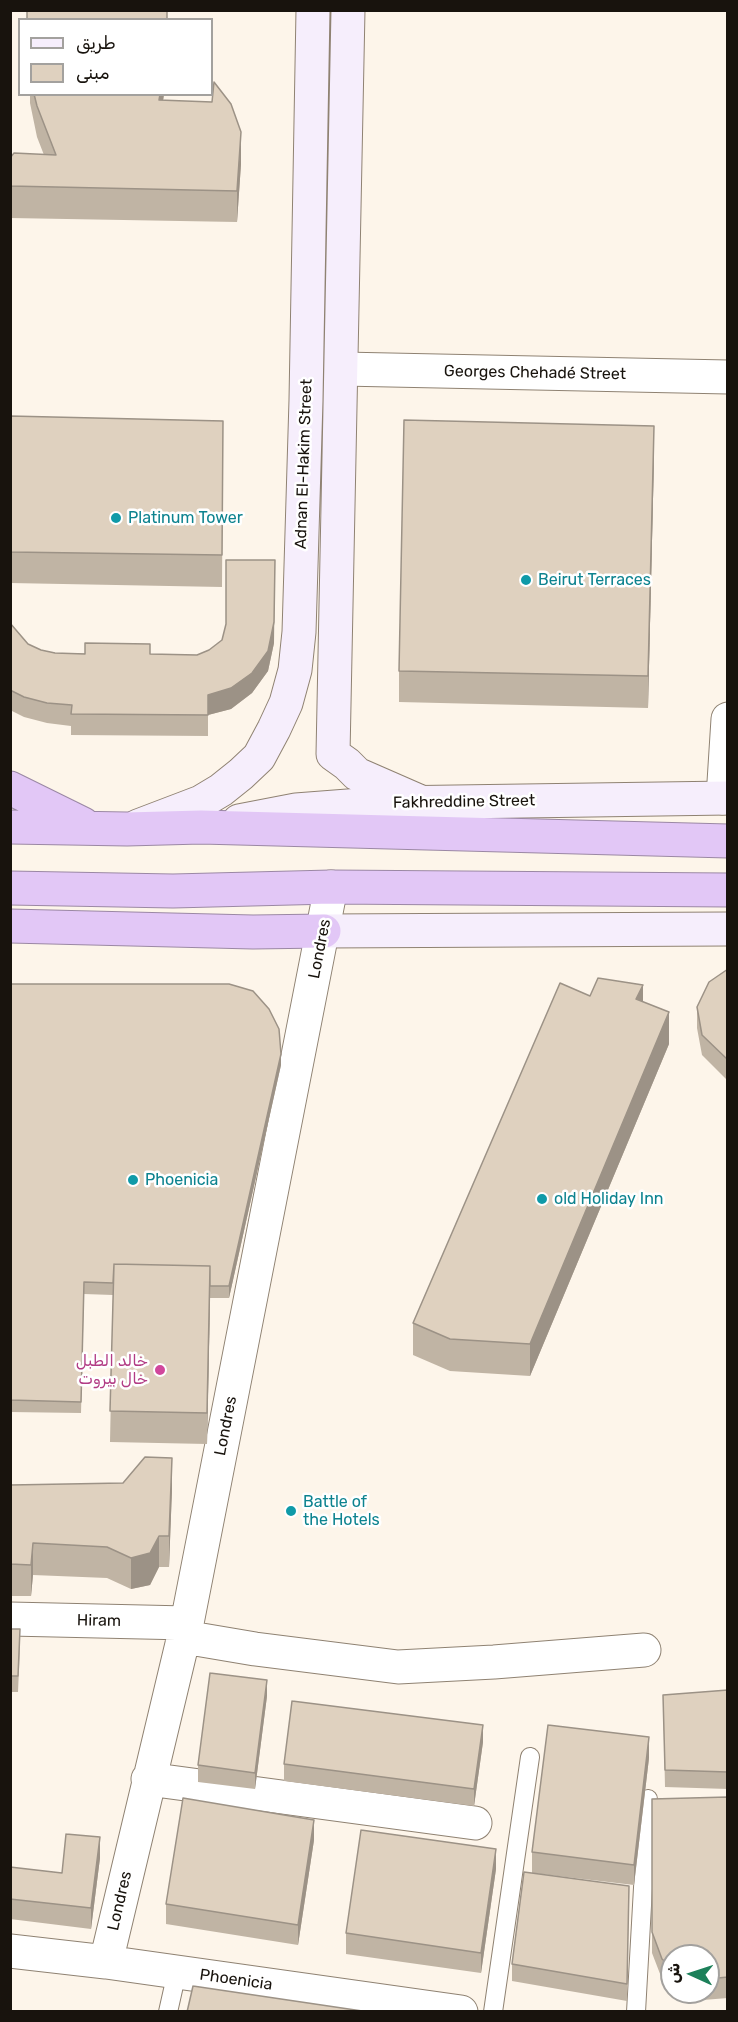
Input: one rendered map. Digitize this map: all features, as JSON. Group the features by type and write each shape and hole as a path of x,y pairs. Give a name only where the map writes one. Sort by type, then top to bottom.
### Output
{"highway":[{"path":"10,788 92,829"},
{"path":"10,827 92,829 201,827 728,841"},
{"path":"10,888 173,891 331,887 728,890"},
{"path":"10,926 253,932 324,931"}],"street":[{"name":"Adnan El-Hakim Street","path":"127,829 201,802 241,774 259,756 274,729 286,704 295,670 299,621 306,400 313,10"},
{"name":"Adnan El-Hakim Street","path":"348,10 333,754 357,774 421,802"},
{"name":"Georges Chehadé Street","path":"342,369 728,377"},
{"path":"725,798 728,719"},
{"name":"Fakhreddine Street","path":"201,827 326,807 421,802 725,798"},
{"name":"Londres","path":"106,1962 185,1630 331,887"},
{"path":"324,931 728,929"},
{"name":"Hiram","path":"10,1619 185,1630 255,1649 398,1667 644,1650"},
{"path":"148,1779 475,1823"},
{"name":"Phoenicia","path":"10,1951 177,1972 392,2007 461,2012"}],"lane":[{"path":"493,2012 530,1757"},
{"path":"636,2012 648,1799"},
{"path":"168,2012 177,1972"}],"building":[{"path":"27,10 167,10 167,18 27,18"},
{"path":"214,82 231,104 241,132 237,191 10,186 10,158 14,153 56,155 34,96 160,96 159,100 212,102"},
{"name":"Platinum Tower","path":"10,416 223,421 222,555 10,552"},
{"name":"Beirut Terraces","path":"404,420 654,426 648,676 399,671"},
{"path":"226,560 275,560 274,622 268,651 252,673 231,688 208,695 208,715 71,714 72,705 47,703 24,697 10,690 10,623 28,644 55,653 85,654 85,643 150,644 150,654 197,655 209,650 222,640 226,624"},
{"path":"728,969 728,1060 702,1035 697,1007 709,982"},
{"name":"old Holiday Inn","path":"598,978 643,985 636,999 669,1012 530,1344 450,1339 413,1323 560,983 590,996"},
{"name":"Phoenicia","path":"10,984 229,984 253,991 269,1009 279,1029 281,1054 229,1286 210,1286 210,1266 114,1264 113,1283 84,1282 81,1402 10,1400"},
{"name":"خالد الطبل خال بيروت","path":"114,1264 210,1266 207,1413 110,1411"},
{"path":"145,1457 172,1458 169,1536 159,1536 150,1553 131,1558 107,1547 33,1543 31,1565 10,1564 10,1485 123,1483"},
{"path":"10,1629 20,1629 18,1676 10,1676"},
{"path":"210,1673 267,1680 255,1773 198,1765"},
{"path":"728,1690 728,1772 665,1770 663,1695"},
{"path":"292,1701 483,1725 474,1789 284,1764"},
{"path":"548,1725 649,1737 634,1865 532,1852"},
{"path":"728,1797 728,1977 720,1978 720,1944 660,1944 660,1954 652,1932 652,1799"},
{"path":"183,1798 314,1820 298,1925 166,1904"},
{"path":"361,1830 496,1849 481,1953 346,1933"},
{"path":"66,1834 100,1837 91,1908 10,1899 10,1867 62,1873"},
{"path":"524,1872 629,1886 627,1984 512,1964"},
{"path":"193,1986 369,2012 187,2012"}],"place":[{"name":"Platinum Tower","path":"116,518"},
{"name":"Beirut Terraces","path":"526,580"},
{"name":"Phoenicia","path":"133,1180"},
{"name":"old Holiday Inn","path":"542,1199"},
{"name":"خالد الطبل خال بيروت","path":"160,1370"},
{"name":"Battle of the Hotels","path":"291,1511"}]}
